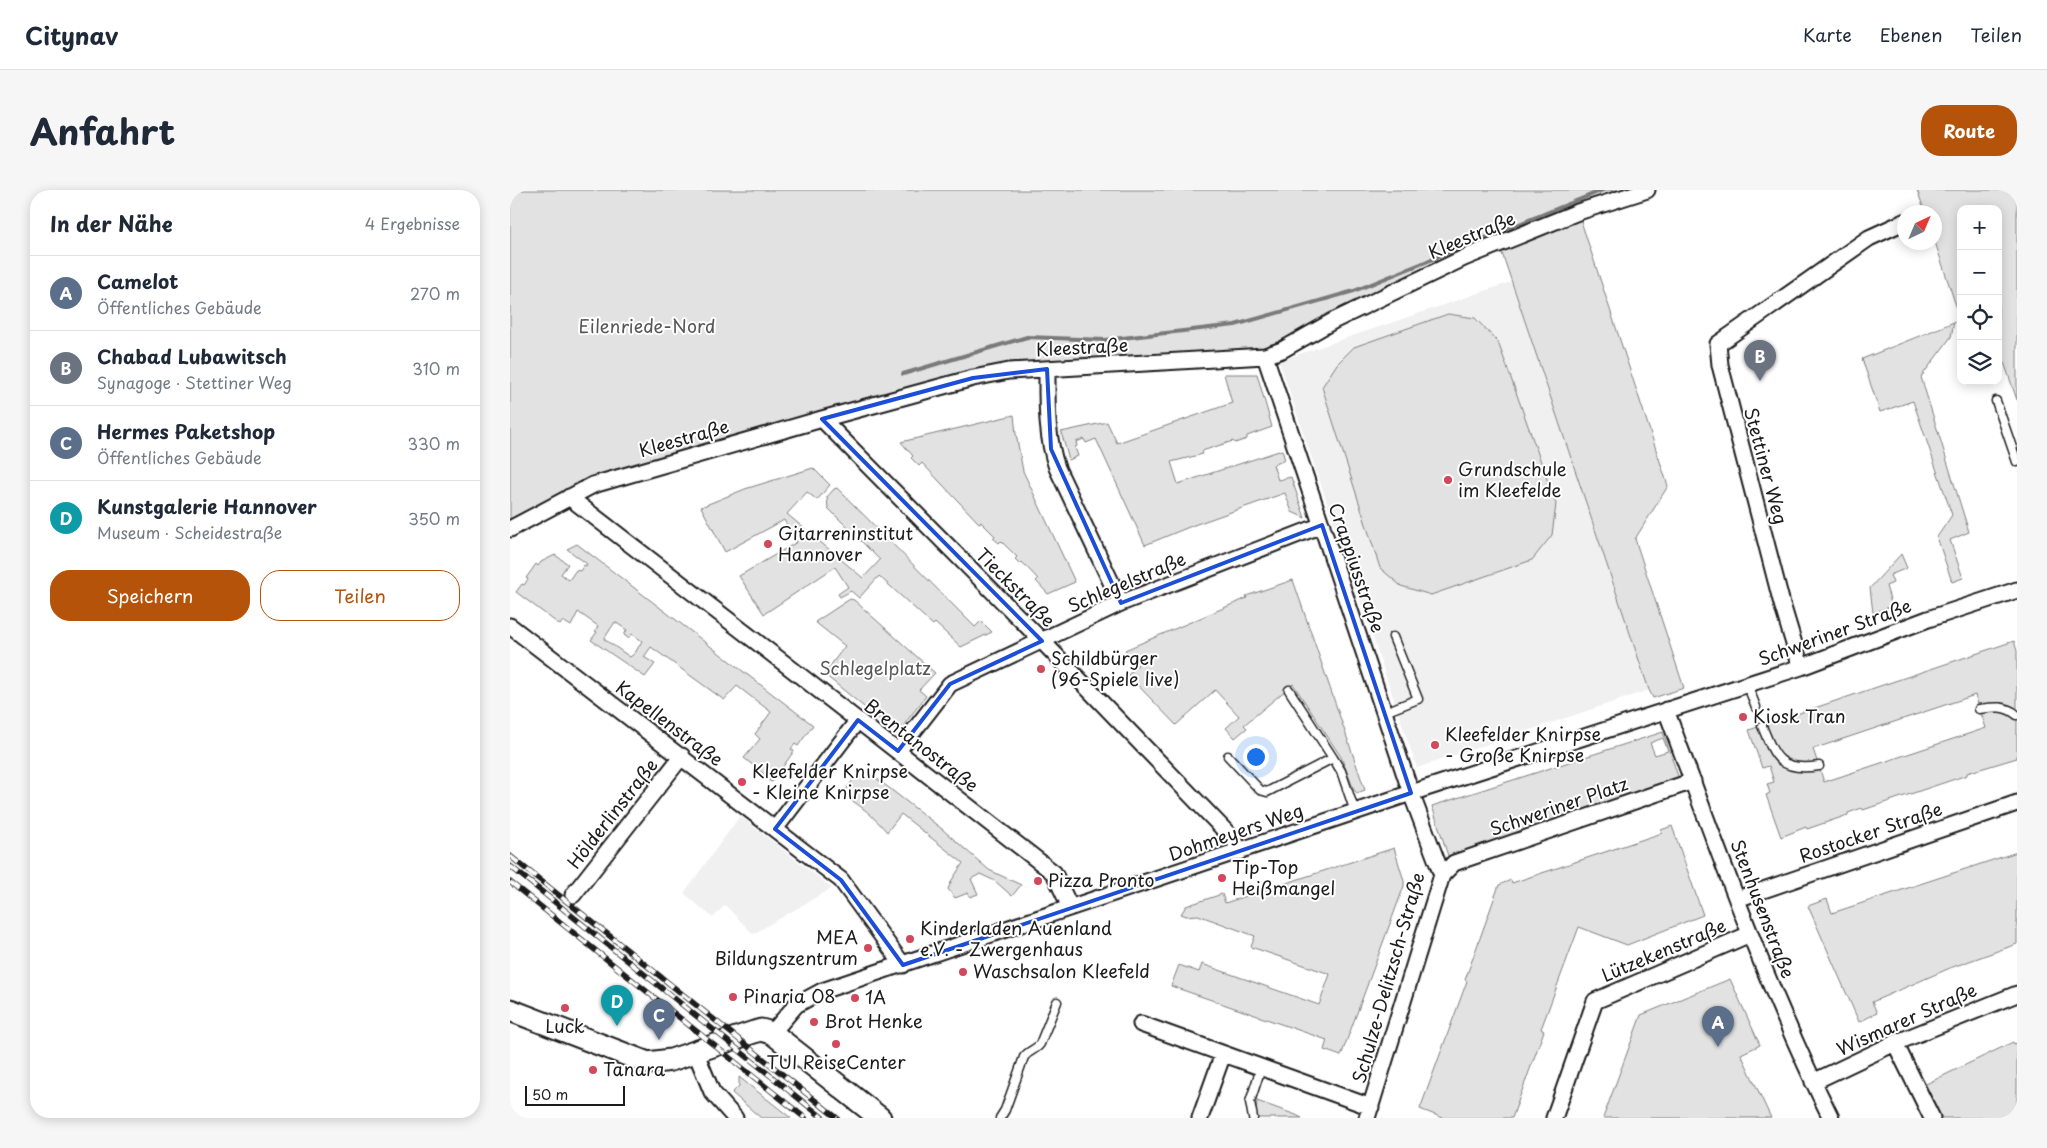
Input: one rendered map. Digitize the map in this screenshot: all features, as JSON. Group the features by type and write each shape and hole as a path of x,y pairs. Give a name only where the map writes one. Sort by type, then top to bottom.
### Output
{"street":[{"name":"Kleestraße","path":"510,529 593,485 973,378 1009,371 1265,356 1282,350 1333,321 1464,258 1578,212 1647,190"},
{"name":"Stettiner Weg","path":"1801,667 1782,604 1720,365 1718,344 1869,238 1897,225"},
{"name":"Crappiusstraße","path":"1265,356 1412,793"},
{"path":"1047,369 1048,424 1051,449 1057,468 1121,603"},
{"name":"Tieckstraße","path":"822,419 1042,641 1234,841 1238,852"},
{"name":"Brentanostraße","path":"569,497 1054,873 1070,908"},
{"name":"Schlegelstraße","path":"898,751 950,684 1121,603 1322,525"},
{"name":"Schweriner Straße","path":"1666,710 1801,667 1928,620 2017,590"},
{"name":"Kapellenstraße","path":"510,626 682,756 840,880 903,965"},
{"path":"1412,793 1666,710"},
{"name":"Stenhusenstraße","path":"1666,710 1750,934 1813,1082 1831,1118"},
{"path":"775,829 858,720"},
{"name":"Hölderlinstraße","path":"573,894 682,756"},
{"name":"Schweriner Platz","path":"1442,876 1454,863 1693,781"},
{"name":"Dohmeyers Weg","path":"763,1032 796,1005 822,991 1412,793"},
{"name":"Schulze-Delitzsch-Straße","path":"1369,1113 1442,876 1412,793"},
{"name":"Rostocker Straße","path":"1737,899 2017,803"},
{"name":"Lützekenstraße","path":"1554,1118 1596,1001 1750,934"},
{"name":"Wismarer Straße","path":"1813,1082 1895,1043 2017,994"},
{"path":"510,1010 648,1063 671,1060 763,1032 880,1118"},
{"path":"1141,1024 1261,1068 1369,1113"},
{"path":"1895,1043 1932,1118"},
{"path":"695,1052 712,1092 731,1117"},
{"path":"1200,1118 1223,1054"}],"lane":[{"path":"1996,401 2017,462"},
{"path":"1385,712 1418,699 1394,638"},
{"path":"1748,684 1756,707"},
{"path":"1289,690 1333,758 1340,771 1355,812"},
{"path":"1979,709 1998,706 2010,710 2017,715"},
{"path":"1762,726 1772,752 1782,762 1800,769 1819,766"},
{"path":"1228,756 1260,790 1267,792 1333,758"},
{"path":"1000,1118 1005,1110 1024,1057 1030,1050 1038,1047 1040,1044 1057,1002"},
{"path":"1253,1118 1250,1102 1261,1068"}],"highlighted area":[{"path":"1047,369 1051,449 1121,603 1322,525 1411,793 903,965 841,880 775,829 858,720 898,751 950,684 1042,641 822,419 973,378"}],"shaded area":[{"name":"Grundschule im Kleefelde","path":"1511,282 1649,690 1417,768 1279,361"},
{"path":"740,816 832,888 753,934 725,905 713,918 684,893"}],"green space":[{"name":"Eilenriede-Nord","path":"510,190 1647,190 1578,212 1668,486 1635,539 1684,688 1653,698 1649,690 1499,244 1282,350 1009,371 593,485 510,529"},
{"path":"1917,190 2017,190 2017,400 2002,357 2002,205 1957,205 1957,309 1938,250 1942,250 1942,205 1922,205"},
{"path":"1448,314 1475,318 1498,342 1556,504 1552,535 1532,560 1431,595 1401,586 1380,568 1322,387 1337,364 1354,347"},
{"path":"1954,322 1951,337 1921,377 1969,532 1950,540 1963,578 1952,582 1937,537 1952,515 1913,401 1880,412 1862,359"},
{"path":"1224,374 1257,374 1272,427 1247,436 1247,439 1235,443 1233,441 1202,451 1203,454 1171,462 1178,484 1282,450 1285,460 1273,465 1278,480 1291,477 1305,518 1292,512 1285,493 1194,525 1145,545 1096,439 1086,443 1084,439 1076,442 1077,446 1075,447 1078,456 1069,460 1061,432 1107,422 1117,443 1232,403"},
{"path":"1014,415 1023,471 1075,582 1048,594 1036,581 1038,579 1022,562 1020,564 1015,559 1017,557 1001,541 999,543 993,538 995,536 981,522 977,521 922,463 919,466 911,458 913,456 901,442"},
{"path":"813,468 830,485 817,500 807,492 787,514 863,578 880,560 828,508 827,497 837,488 975,627 981,621 992,632 961,647 935,623 933,625 879,576 859,598 851,591 840,597 838,594 848,587 835,567 764,614 739,576 797,542 784,520 725,552 701,507 745,489"},
{"path":"577,544 813,725 798,746 795,744 791,749 794,751 772,782 744,758 760,739 755,734 771,712 737,686 724,700 651,647 644,657 655,664 645,677 591,640 597,632 595,631 598,626 578,612 571,626 563,621 560,625 516,592 522,584 524,585 528,579 526,578 536,564 538,566 541,562 555,555 568,564 561,574 569,580 576,570 580,571 584,565 586,566 587,564 567,549","holes":["615,622 627,630 624,635 628,638 632,634 642,641 635,653 630,657 604,639"]},
{"path":"1901,554 1907,568 1890,575 1893,583 1886,586 1892,606 1873,613 1870,588"},
{"path":"1293,580 1365,790 1357,793 1354,790 1341,757 1293,684 1244,725 1247,728 1235,738 1226,728 1239,716 1215,690 1176,725 1128,675 1138,665 1125,650 1247,598 1246,596"},
{"name":"Schlegelplatz","path":"850,599 854,600 935,673 919,690 926,696 903,726 892,730 824,674 845,646 815,622"},
{"path":"2014,641 2017,651 2017,758 1967,773 1967,775 1863,810 1862,808 1848,813 1848,815 1807,829 1806,827 1781,837 1766,795 1770,793 1767,784 1774,782 1769,766 1762,768 1749,730","holes":["1975,695 1986,728 1824,782 1813,749"]},
{"path":"1663,732 1680,782 1450,862 1432,806","holes":["1663,738 1668,751 1655,755 1650,743"]},
{"path":"867,771 942,829 989,870 1021,885 1012,896 995,881 980,874 971,879 978,894 970,897 968,893 955,898 948,889 963,863 901,814 887,832 866,811 842,795 856,776"},
{"path":"1672,826 1703,915 1627,945 1579,927 1541,1029 1544,1031 1512,1118 1443,1118 1420,1109 1467,981 1465,980 1499,885 1511,880 1512,883 1662,833 1661,830"},
{"path":"1394,848 1404,886 1341,1056 1324,1050 1327,1040 1171,986 1179,965 1199,972 1202,964 1319,1005 1330,974 1251,947 1255,936 1198,915 1186,916 1181,914 1186,906 1222,894 1225,903"},
{"path":"2017,852 2017,944 1950,968 1872,1002 1877,1013 1859,1022 1808,906 1827,899 1832,913"},
{"path":"1730,979 1760,1045 1741,1054 1771,1118 1603,1118 1641,1015"},
{"path":"2013,1042 2014,1044 2017,1043 2017,1118 1932,1118 1907,1068 1914,1065 1924,1085"},
{"path":"739,1077 791,1118 761,1118 732,1093 739,1086"},
{"path":"1257,1101 1296,1115 1302,1118 1257,1118"}],"waterway":[{"path":"903,374 1027,337 1105,340 1235,325 1354,291 1603,190"}],"railway":[{"path":"510,856 837,1118"},
{"path":"510,866 823,1118"},
{"path":"510,882 805,1118"}],"place":[{"name":"Chabad Lubawitsch","path":"1760,381"},
{"name":"Grundschule im Kleefelde","path":"1448,480"},
{"name":"Gitarreninstitut Hannover","path":"768,544"},
{"name":"Schildbürger (96-Spiele live)","path":"1041,669"},
{"name":"Kiosk Tran","path":"1743,717"},
{"name":"Kleefelder Knirpse - Große Knirpse","path":"1435,745"},
{"name":"Kleefelder Knirpse - Kleine Knirpse","path":"742,782"},
{"name":"Tip-Top Heißmangel","path":"1222,878"},
{"name":"Pizza Pronto","path":"1038,881"},
{"name":"Kinderladen Auenland e.V. - Zwergenhaus","path":"910,939"},
{"name":"MEA Bildungszentrum","path":"868,948"},
{"name":"Waschsalon Kleefeld","path":"963,972"},
{"name":"Pinaria 08","path":"733,997"},
{"name":"1A","path":"855,998"},
{"name":"Luck","path":"565,1008"},
{"name":"Brot Henke","path":"814,1022"},
{"name":"Kunstgalerie Hannover","path":"617,1026"},
{"name":"Hermes Paketshop","path":"659,1040"},
{"name":"TUI ReiseCenter","path":"836,1044"},
{"name":"Camelot","path":"1718,1047"},
{"name":"Tanara","path":"593,1070"}]}
